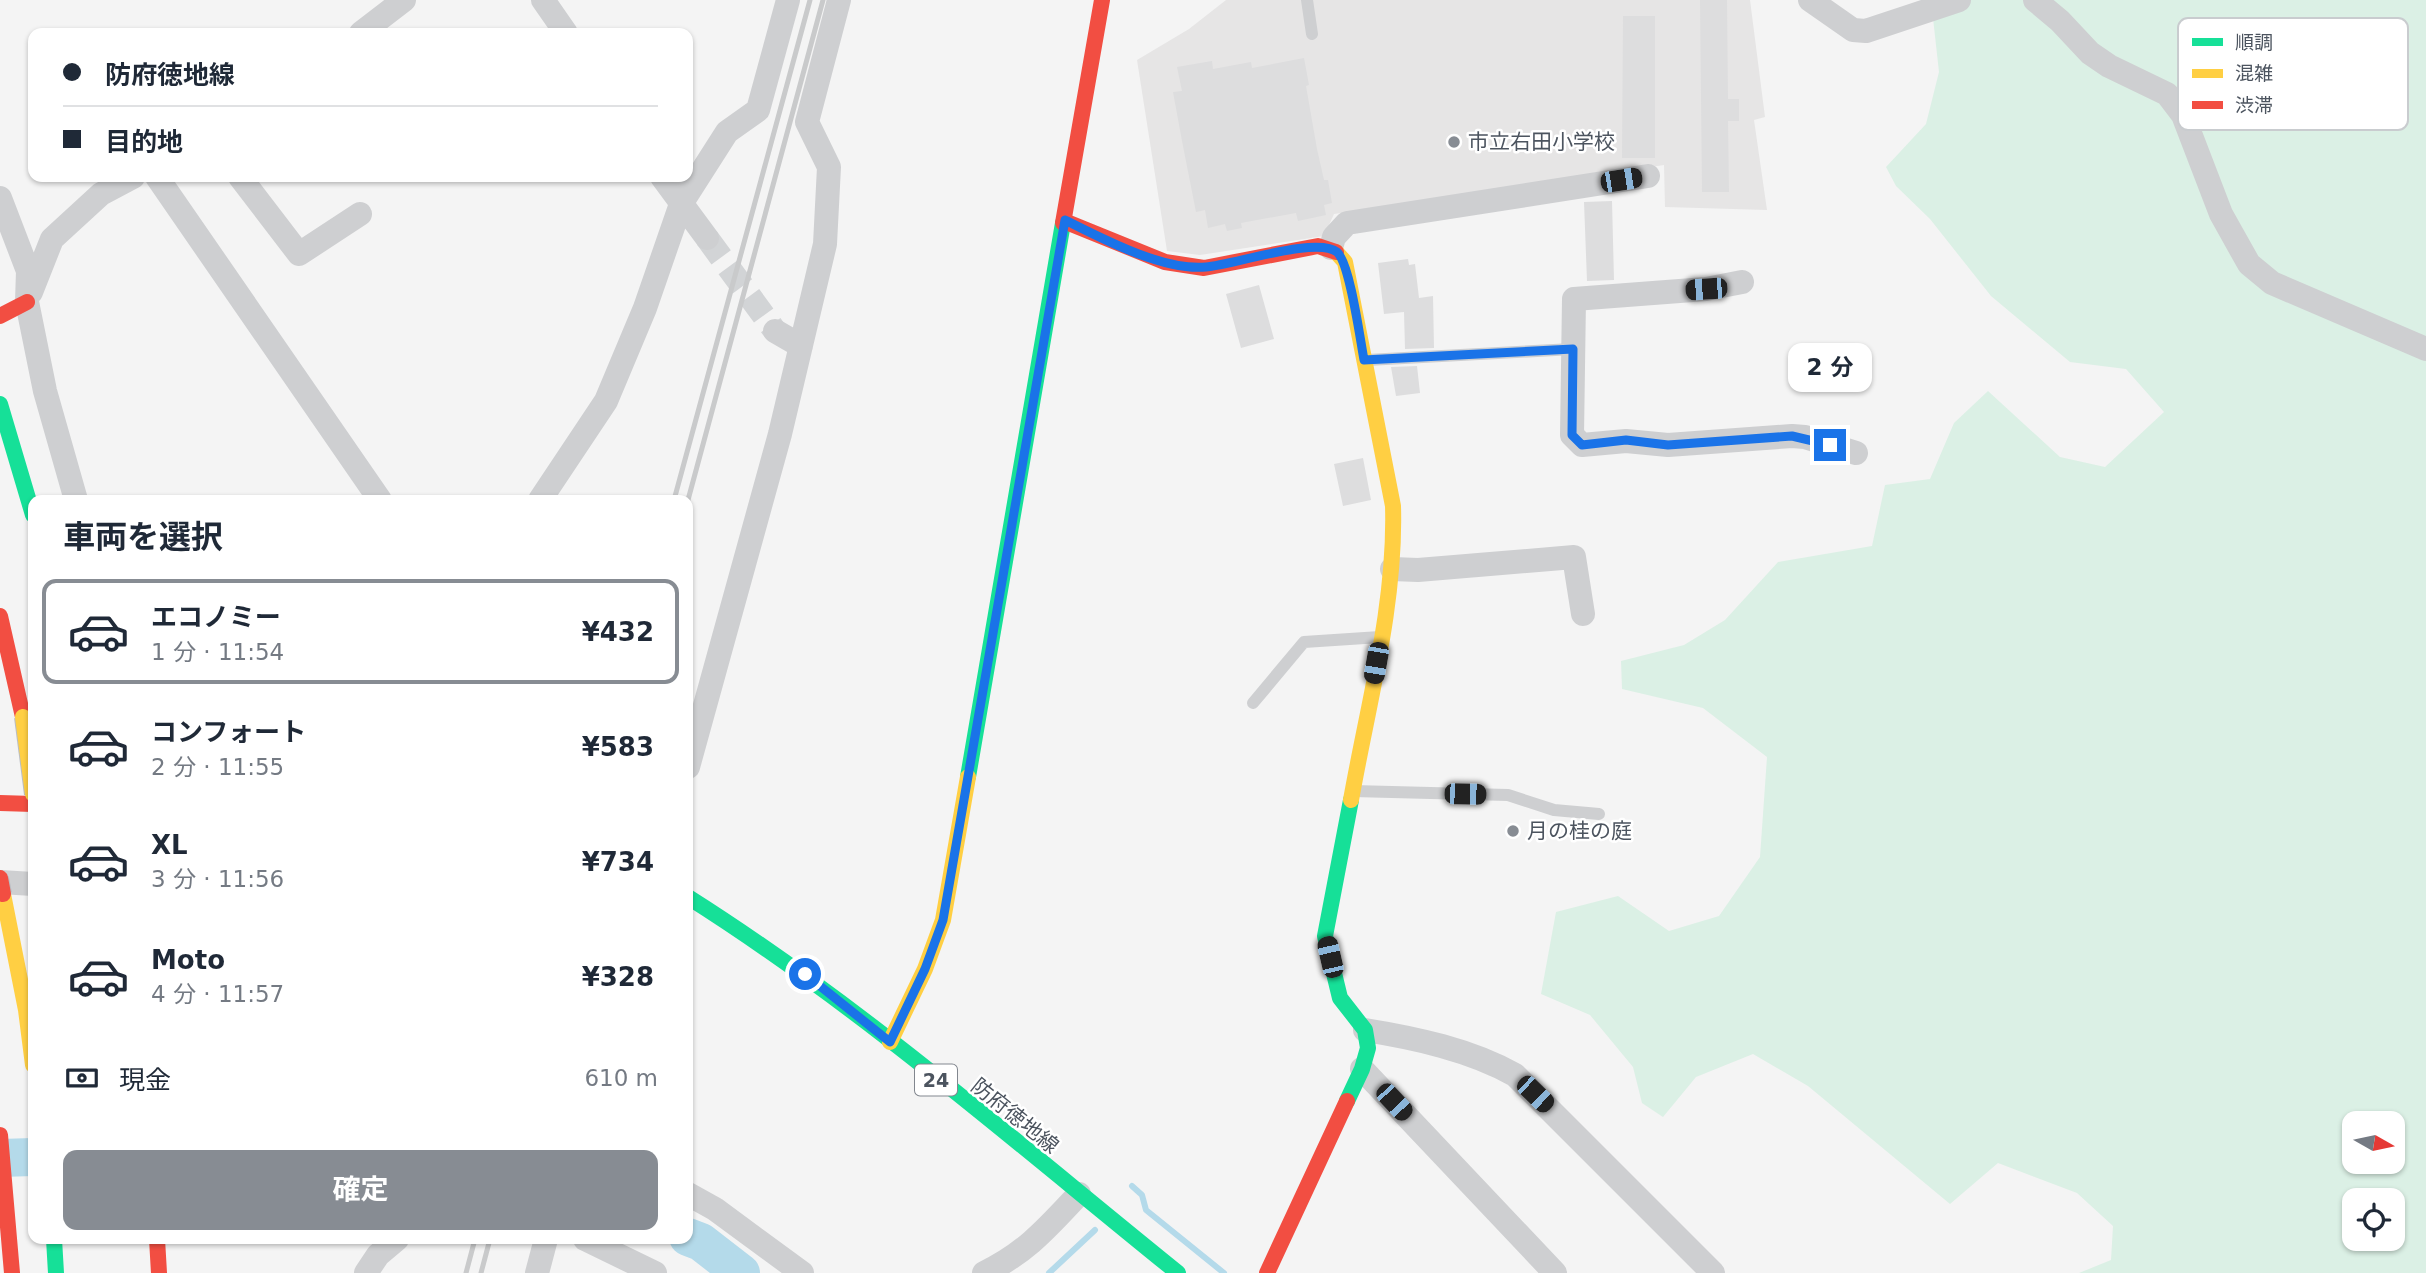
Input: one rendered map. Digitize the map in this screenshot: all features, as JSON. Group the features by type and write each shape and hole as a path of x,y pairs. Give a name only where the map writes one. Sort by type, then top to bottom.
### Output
{"main road":[{"path":"890,1042 925,969 943,920 1102,0"},
{"path":"1065,220 1165,262 1205,268 1284,251 1318,246 1331,248 1345,262 1393,506 1392,569 1325,936 1340,998 1365,1030 1368,1048 1362,1069 1267,1273"},
{"path":"0,316 27,302"},
{"path":"0,404 28,498"},
{"path":"0,615 28,768"},
{"path":"0,803 28,804"},
{"path":"1,884 28,1037"},
{"name":"防府徳地線","path":"693,900 762,944 826,990 1178,1273"},
{"path":"0,1135 12,1273"},
{"path":"54,1244 56,1273"},
{"path":"157,1244 159,1273"}],"street":[{"path":"368,28 404,0"},
{"path":"543,0 563,28"},
{"path":"543,495 606,401 645,307 681,204 727,132 758,110 788,0"},
{"path":"693,749 780,434 825,244 829,167 807,122 839,0"},
{"path":"1810,0 1853,30 1866,31 1959,0"},
{"path":"2035,0 2060,21 2090,53 2109,66 2167,94 2178,108"},
{"path":"2189,130 2221,214 2249,264 2272,283 2426,349"},
{"path":"1331,248 1334,237 1347,223 1648,176"},
{"path":"27,302 52,239 101,194 124,182"},
{"path":"160,182 377,495"},
{"path":"244,182 299,254 360,214"},
{"path":"666,182 707,237"},
{"path":"0,198 28,271 27,302 45,391 75,495"},
{"path":"1742,282 1706,289 1574,299 1572,435 1582,445 1626,440 1668,445 1792,436 1856,453"},
{"path":"775,331 802,346"},
{"path":"1392,569 1418,570 1574,557 1584,614"},
{"path":"1,884 28,884"},
{"path":"1365,1030 1449,1049 1495,1063 1515,1075 1713,1273"},
{"path":"1362,1069 1555,1273"},
{"path":"984,1273 1006,1263 1033,1243 1079,1194"},
{"path":"693,1197 715,1209 802,1273"},
{"path":"366,1273 377,1255 391,1244"},
{"path":"537,1273 545,1244"},
{"path":"595,1244 655,1273"}],"lane":[{"path":"1307,0 1312,34"},
{"path":"1364,360 1573,349"},
{"path":"1253,703 1304,642 1381,637"},
{"path":"1353,791 1508,795 1554,810 1599,814"}],"shaded area":[{"name":"市立右田小学校","path":"1226,0 1750,0 1765,117 1754,120 1767,210 1665,207 1664,165 1334,214 1324,236 1200,255 1167,251 1137,60 1189,29"}],"green space":[{"path":"1931,0 2426,0 2426,1273 2079,1273 2111,1260 2113,1226 2077,1193 1998,1163 1950,1204 1808,1086 1753,1054 1696,1077 1663,1117 1642,1103 1633,1067 1590,1015 1541,994 1556,912 1618,896 1669,931 1719,916 1760,857 1767,757 1703,708 1622,689 1621,661 1684,645 1725,620 1778,562 1872,546 1885,485 1930,479 1954,423 1988,391 2060,457 2105,467 2164,412 2126,369 2070,362 1991,296 1930,219 1896,186 1886,167 1926,124 1939,72"}],"building":[{"path":"1700,0 1727,0 1728,99 1739,99 1739,121 1728,121 1729,192 1702,192"},
{"path":"1623,16 1655,16 1655,158 1622,158"},
{"path":"1304,58 1317,149 1324,180 1328,180 1332,203 1324,205 1326,215 1298,221 1296,213 1241,223 1242,228 1227,231 1225,224 1208,228 1205,210 1196,212 1182,141 1173,92 1182,91 1177,67 1212,61 1213,69 1251,62 1252,68"},
{"path":"1612,201 1614,280 1587,281 1584,202"},
{"path":"1408,259 1409,265 1415,264 1419,298 1433,296 1434,348 1405,349 1404,312 1384,314 1378,263"},
{"path":"1259,285 1274,339 1241,348 1226,294"},
{"path":"1417,366 1420,393 1396,396 1391,367"},
{"path":"1363,458 1371,500 1343,506 1334,464"}],"waterway":[{"path":"0,1158 28,1157"},
{"path":"1132,1186 1142,1195 1146,1210 1224,1273"},
{"path":"1049,1273 1095,1230"},
{"path":"693,1239 701,1242 741,1273"}],"tunnel":[{"path":"707,238 775,331"}],"railway":[{"path":"675,495 810,0"},
{"path":"689,495 823,0"},
{"path":"466,1273 474,1244"},
{"path":"481,1273 489,1244"}],"traffic: fast":[{"path":"968,777 1063,223"},
{"path":"0,404 28,498"},
{"path":"1347,1101 1362,1069 1368,1048 1365,1030 1340,998 1325,936 1351,800"},
{"path":"693,900 752,939 877,1030 1178,1273"},
{"path":"54,1244 56,1273"}],"traffic: slow":[{"path":"1336,252 1345,262 1393,506 1393,543 1386,617 1351,800"},
{"path":"23,717 28,756"},
{"path":"890,1042 925,969 943,920 968,777"},
{"path":"3,894 28,1026"}],"traffic: jam":[{"path":"1063,223 1102,0"},
{"path":"1064,221 1165,262 1204,268 1318,246 1336,252"},
{"path":"0,316 27,302"},
{"path":"0,616 23,717"},
{"path":"0,803 28,804"},
{"path":"0,878 3,894"},
{"path":"1267,1273 1347,1101"},
{"path":"0,1135 12,1273"},
{"path":"157,1244 159,1273"}],"place":[{"name":"市立右田小学校","path":"1454,142"},
{"name":"月の桂の庭","path":"1513,831"}],"route":[{"path":"805,974 890,1042 925,969 943,920 1065,220 1165,262 1205,268 1284,251 1318,246 1331,248 1345,262 1364,360 1573,349 1572,435 1582,445 1626,440 1668,445 1792,436 1830,445"}]}
